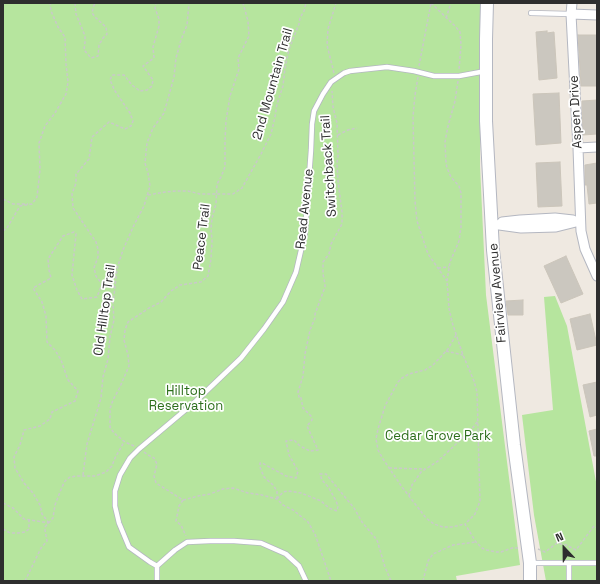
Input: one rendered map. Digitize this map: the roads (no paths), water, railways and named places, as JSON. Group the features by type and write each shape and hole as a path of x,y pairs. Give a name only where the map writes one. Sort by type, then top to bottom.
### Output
{"main road":[{"name":"Fairview Avenue","path":"487,3 486,121 494,257 510,408 530,563 530,581"}],"street":[{"name":"Aspen Drive","path":"572,3 571,14 580,221 585,249 597,276"},
{"path":"571,14 597,15"},
{"path":"578,148 597,147"},
{"path":"492,224 520,220 555,218 580,221"}],"lane":[{"path":"531,13 571,14"},
{"name":"Read Avenue","path":"157,566 129,547 119,523 115,506 115,491 120,475 130,458 139,449 196,401 241,358 283,302 296,272 305,233 312,124 314,111 323,94 331,82 350,71 387,67 434,76 459,76 486,71"},
{"path":"157,581 157,566 175,550 187,542 210,540 261,543 286,554 299,566 306,581"},
{"path":"530,563 597,563"},
{"path":"569,563 569,581"}],"park label":[{"name":"Hilltop Reservation","path":"186,398"},
{"name":"Cedar Grove Park","path":"438,436"}]}
